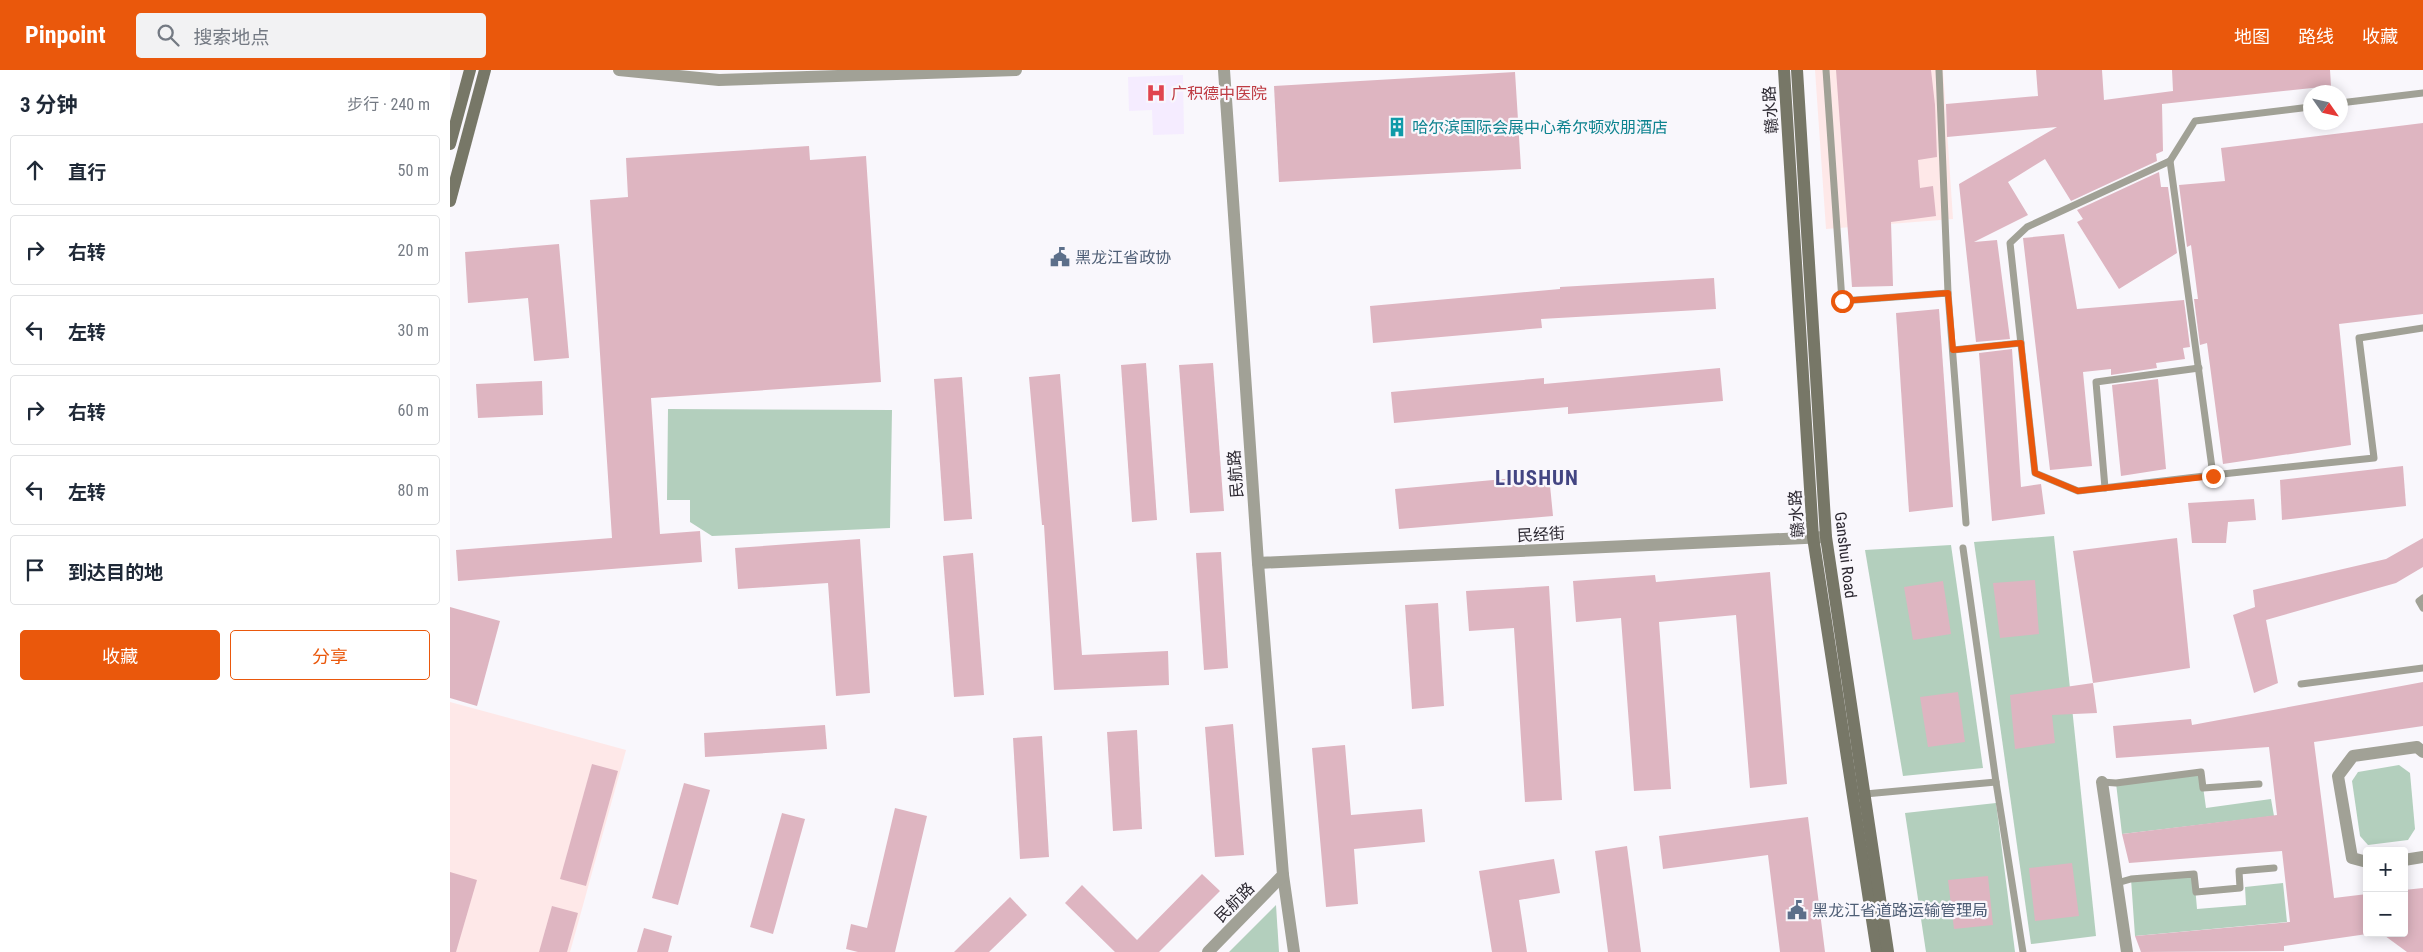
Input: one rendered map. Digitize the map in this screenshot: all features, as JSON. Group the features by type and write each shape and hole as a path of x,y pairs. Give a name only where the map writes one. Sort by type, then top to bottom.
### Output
{"main road":[{"path":"450,144 470,70"},
{"path":"450,201 485,70"},
{"name":"赣水路","path":"1784,70 1820,537 1877,952"},
{"name":"Ganshui Road","path":"1797,70 1820,537 1865,794 1888,952"}],"street":[{"path":"619,70 720,80 1016,70"},
{"name":"民航路","path":"1224,70 1258,563 1283,875 1294,952"},
{"name":"民经街","path":"1258,563 1820,537"},
{"path":"2363,861 2352,858 2338,776 2353,756 2417,747 2423,752"},
{"path":"2102,782 2127,952"},
{"path":"2408,859 2423,857"},
{"name":"民航路","path":"1208,952 1283,875"}],"lane":[{"path":"1826,70 1842,301 1948,293"},
{"path":"1939,70 1948,293 1966,523"},
{"path":"2348,102 2423,93"},
{"path":"2303,107 2195,120 2170,161 2027,228 2010,244 2035,473 2078,491 2374,458 2359,338 2423,328"},
{"path":"2170,161 2213,476"},
{"path":"1953,350 2021,343"},
{"path":"2105,488 2096,382 2199,368"},
{"path":"1963,548 1996,782 2023,952"},
{"path":"2423,598 2419,601 2423,608"},
{"path":"2301,684 2423,668"},
{"path":"2102,782 2116,783 2201,772 2203,788 2259,784"},
{"path":"1865,794 1996,782"},
{"path":"2117,883 2130,879 2194,874 2196,892 2240,888 2239,871 2274,868"}],"shaded area":[{"path":"1815,70 1943,70 1953,219 1826,229"},
{"name":"广积德中医院","path":"1183,75 1184,134 1153,135 1152,110 1129,111 1128,77"},
{"path":"450,702 626,750 570,952 450,952"}],"green space":[{"path":"668,409 892,410 890,528 712,536 690,522 690,500 667,500"},
{"path":"2054,536 2096,936 2031,944 1974,542"},
{"path":"1951,545 1983,768 1903,776 1865,550"},
{"path":"2399,765 2410,773 2415,829 2408,840 2368,845 2360,836 2352,781 2358,772"},
{"path":"2201,772 2206,808 2271,799 2274,816 2122,834 2116,783"},
{"path":"1996,803 2015,952 1926,952 1905,813"},
{"path":"2194,874 2197,909 2246,905 2245,887 2283,883 2287,922 2135,936 2131,879"},
{"path":"1276,905 1279,952 1229,952"}],"building":[{"path":"1836,70 1931,70 1935,105 1937,157 1918,160 1920,188 1933,186 1936,216 1891,222 1893,286 1852,287"},
{"path":"2036,70 2102,70 2104,100 2173,91 2172,70 2330,70 2331,85 2303,85 2303,89 2162,104 2163,151 2156,154 2157,161 2071,201 2045,159 2008,182 2028,215 1974,242 1997,240 2010,339 1976,342 1959,184 2057,127 1947,137 1946,104 2038,96"},
{"name":"哈尔滨国际会展中心希尔顿欢朋酒店","path":"1515,72 1521,169 1279,182 1274,86"},
{"path":"2423,123 2423,314 2339,324 2351,445 2223,464 2207,343 2200,345 2194,299 2198,299 2191,245 2187,247 2179,185 2225,181 2221,148"},
{"path":"809,146 810,160 866,156 881,382 651,398 660,534 700,531 702,562 458,581 456,550 612,538 590,200 628,197 626,158"},
{"path":"2159,172 2161,187 2168,187 2177,253 2119,289 2077,222 2083,219 2077,210"},
{"path":"2064,234 2077,309 2184,300 2190,347 2183,348 2185,359 2156,363 2157,368 2111,375 2111,369 2083,372 2092,466 2050,470 2023,238"},
{"path":"559,244 569,358 534,361 528,298 468,303 465,252"},
{"path":"1714,278 1716,309 1541,319 1542,328 1373,343 1370,306 1560,289 1560,287"},
{"path":"1939,309 1953,507 1909,512 1896,313"},
{"path":"2012,349 2021,487 2041,484 2045,514 1992,521 1979,353"},
{"path":"1146,363 1157,520 1132,522 1121,365"},
{"path":"1213,363 1224,511 1190,513 1179,365"},
{"path":"1720,368 1723,401 1568,414 1568,407 1394,423 1391,392 1544,378 1544,384"},
{"path":"1060,374 1082,655 1168,651 1169,685 1054,690 1044,525 1042,525 1029,377"},
{"path":"962,377 972,519 944,521 934,379"},
{"path":"2158,379 2166,469 2121,476 2112,385"},
{"path":"542,381 543,415 478,418 476,384"},
{"path":"2403,466 2406,506 2282,520 2280,480"},
{"path":"1549,475 1553,516 1399,529 1395,489"},
{"path":"2254,499 2256,520 2228,522 2226,543 2192,543 2188,503"},
{"path":"2177,538 2190,668 2093,683 2073,551"},
{"path":"2423,538 2423,567 2396,583 2266,620 2278,683 2254,693 2233,615 2255,607 2253,590 2386,559"},
{"path":"860,539 870,693 836,696 828,583 738,589 735,548"},
{"path":"1221,552 1228,668 1204,670 1196,553"},
{"path":"973,553 984,695 954,697 943,556"},
{"path":"1770,572 1787,784 1750,788 1736,615 1659,622 1671,789 1634,791 1621,618 1576,622 1573,581 1655,575 1656,582"},
{"path":"2035,580 2039,634 2000,638 1993,583"},
{"path":"1943,581 1951,634 1913,640 1904,587"},
{"path":"1549,586 1562,800 1525,802 1514,628 1469,631 1466,591"},
{"path":"1438,603 1444,706 1412,709 1405,605"},
{"path":"450,607 500,621 477,706 450,698"},
{"path":"2423,682 2423,726 2314,742 2334,898 2363,894 2363,935 2284,946 2284,951 2141,952 2135,936 2290,922 2282,851 2129,863 2122,834 2277,815 2269,747 2116,758 2113,726 2191,719 2192,725"},
{"path":"2093,683 2097,713 2052,715 2055,743 2015,749 2010,695"},
{"path":"1958,692 1965,742 1928,747 1920,697"},
{"path":"1233,724 1244,855 1215,857 1205,727"},
{"path":"825,725 827,749 705,757 704,733"},
{"path":"1137,730 1142,829 1113,831 1107,732"},
{"path":"1042,736 1049,857 1020,859 1013,738"},
{"path":"1345,745 1351,815 1422,809 1425,842 1354,849 1358,904 1326,907 1312,748"},
{"path":"592,764 618,771 586,886 560,879"},
{"path":"684,783 710,790 678,905 652,898"},
{"path":"895,808 927,816 895,952 858,952 846,949 851,924 867,928"},
{"path":"782,813 805,819 773,934 750,927"},
{"name":"黑龙江省道路运输管理局","path":"1808,817 1825,952 1780,952 1768,855 1663,869 1659,836"},
{"path":"1627,846 1641,952 1608,952 1595,851"},
{"path":"1554,859 1560,893 1519,900 1527,952 1492,952 1479,871"},
{"path":"2072,863 2079,916 2035,921 2029,868"},
{"path":"450,872 477,880 456,952 450,952"},
{"path":"1202,874 1220,891 1159,952 1115,952 1065,903 1082,885 1137,940"},
{"path":"1988,876 1993,925 1954,929 1948,880"},
{"path":"2423,888 2423,952 2407,952 2386,937 2408,937 2408,890"},
{"path":"1010,897 1027,915 989,952 954,952"},
{"path":"552,906 578,913 567,952 539,952"},
{"path":"644,928 672,936 668,952 637,952"}],"place":[{"name":"广积德中医院","path":"1156,93"},
{"name":"哈尔滨国际会展中心希尔顿欢朋酒店","path":"1397,127"},
{"name":"黑龙江省政协","path":"1060,257"},
{"name":"黑龙江省道路运输管理局","path":"1797,910"}],"district":[{"name":"LIUSHUN","path":"1537,478"}],"route":[{"path":"1842,301 1948,293 1953,350 2021,343 2035,473 2078,491 2213,476"}]}
